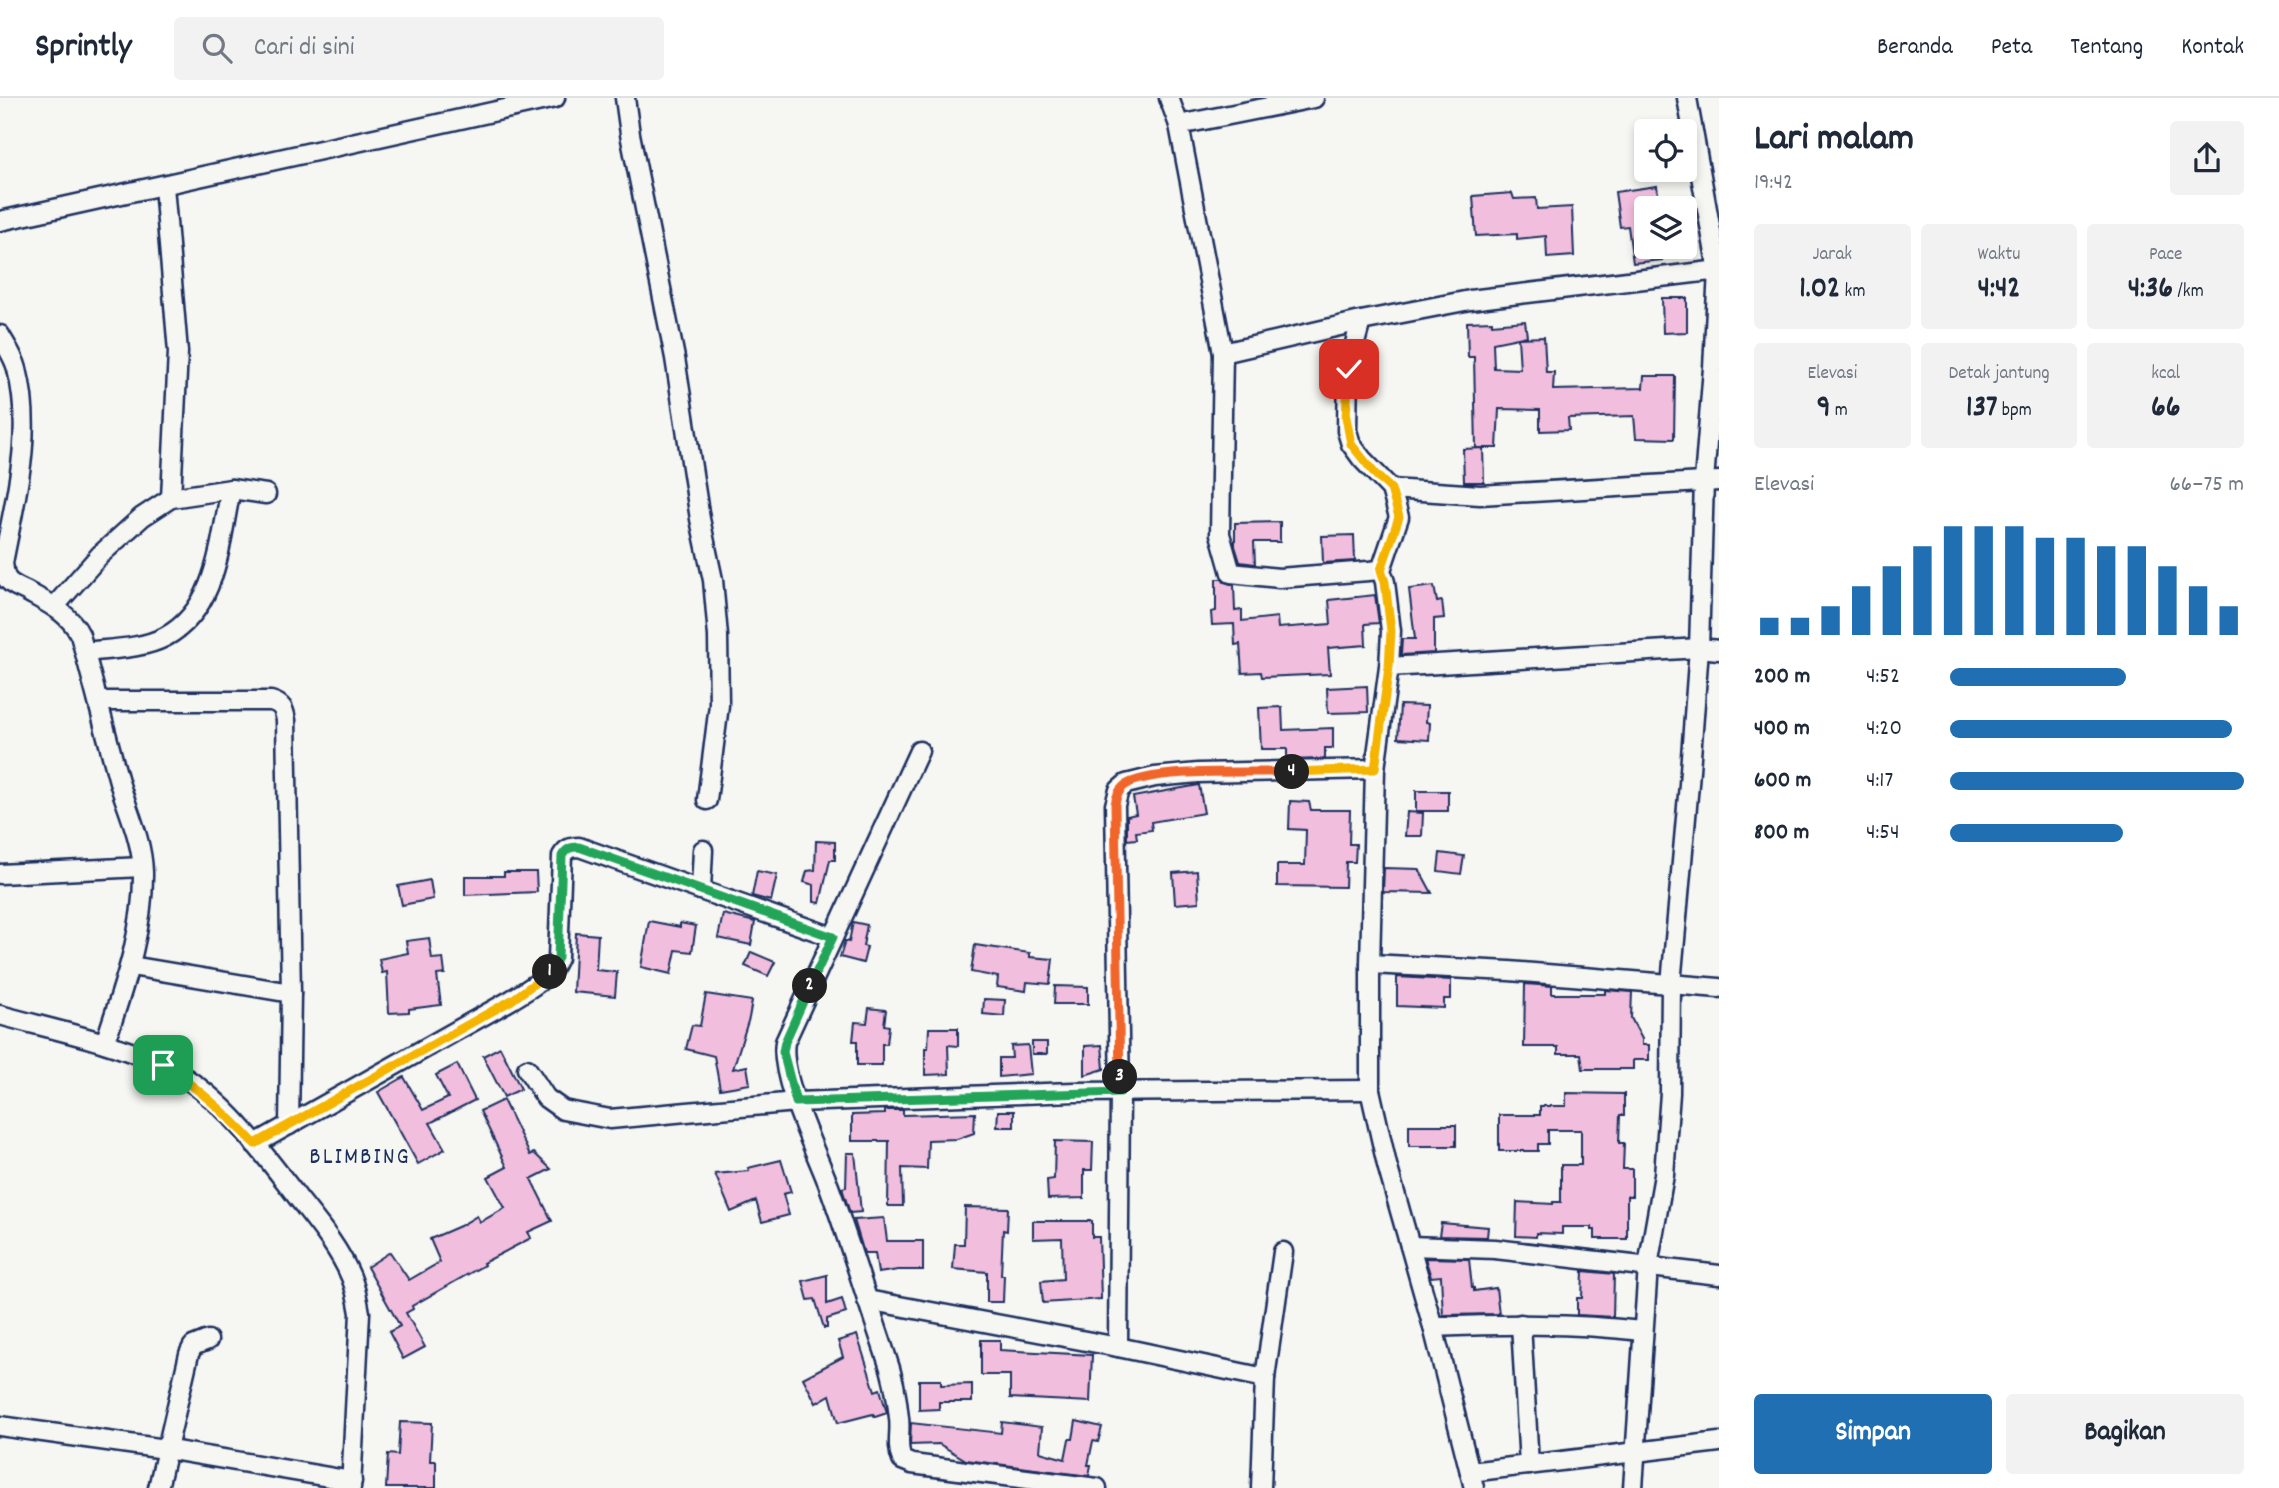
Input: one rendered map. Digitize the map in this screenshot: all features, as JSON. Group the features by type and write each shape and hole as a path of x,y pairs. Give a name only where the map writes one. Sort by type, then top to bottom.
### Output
{"street":[{"path":"0,221 555,98"},
{"path":"625,98 675,358 700,519 713,580 718,636 719,705 706,800"},
{"path":"1169,98 1179,125 1223,353 1220,534 1231,573 1279,578 1381,570"},
{"path":"1179,125 1314,98"},
{"path":"1633,1488 1648,1266 1664,1175 1670,1093 1671,985 1712,481 1713,368 1719,270 1688,98"},
{"path":"164,186 178,352 171,498"},
{"path":"1223,353 1470,299 1719,270"},
{"path":"1361,321 1349,369 1347,431 1351,444 1362,459 1391,489 1399,517 1381,570 1391,631 1389,667 1375,769 1370,1090 1387,1165 1433,1327 1472,1480 1529,1465 1719,1442"},
{"path":"0,335 17,367 24,412 24,455 3,563 4,570 14,585 64,613 74,622 85,652 121,788 139,839 142,901 131,966 105,1043"},
{"path":"1391,489 1480,495 1712,481"},
{"path":"85,652 143,644 165,636 190,617 202,602 211,583 230,489"},
{"path":"54,607 109,547 142,517 171,498 230,489 266,494"},
{"path":"1389,667 1699,648 1719,650"},
{"path":"98,701 271,701 284,708 291,993 289,1125"},
{"path":"919,751 785,1042 783,1052 796,1102 830,1189 890,1368 900,1419 898,1448 902,1460 912,1464 1060,1486 1097,1488"},
{"path":"1118,1347 1120,1092 1115,805 1119,790 1136,780 1173,774 1375,769"},
{"path":"255,1144 512,1000 546,977 558,958 562,856 565,850 571,847 579,847 833,937"},
{"path":"701,890 704,850"},
{"path":"0,874 142,867"},
{"path":"1370,964 1508,971 1719,988"},
{"path":"131,966 291,993"},
{"path":"0,1015 105,1043 163,1065 193,1084 222,1108 255,1144 322,1229 351,1275 360,1313 352,1485 165,1449 0,1426"},
{"path":"527,1069 546,1098 563,1110 610,1119 796,1102 1120,1092 1370,1090"},
{"path":"1410,1246 1495,1249 1719,1275"},
{"path":"1261,1488 1265,1378 1283,1251"},
{"path":"867,1300 1118,1347 1265,1378"},
{"path":"1521,1324 1529,1465"},
{"path":"1433,1327 1593,1325 1643,1331"},
{"path":"158,1488 189,1354 193,1346 208,1340"}],"building":[{"path":"1657,186 1658,196 1634,196 1634,259 1662,260 1633,263 1628,226 1620,227 1615,192"},
{"path":"1512,193 1514,199 1536,198 1537,209 1572,207 1574,256 1547,258 1546,236 1517,239 1517,234 1476,236 1473,196"},
{"path":"1662,298 1687,298 1687,332 1663,333"},
{"path":"1492,321 1492,324 1525,321 1527,336 1518,338 1544,337 1546,372 1554,372 1553,390 1643,388 1644,376 1675,376 1674,439 1636,438 1634,416 1568,418 1569,430 1540,431 1540,410 1499,409 1497,448 1476,448 1474,357 1468,357 1467,322","holes":["1518,338 1520,369 1494,368 1493,343"]},
{"path":"1483,448 1484,482 1464,482 1463,449"},
{"path":"1280,522 1280,542 1254,542 1255,564 1240,562 1235,546 1235,523"},
{"path":"1354,535 1355,561 1323,563 1322,536"},
{"path":"1216,579 1234,585 1235,611 1242,610 1242,621 1277,617 1278,628 1331,624 1329,600 1375,595 1379,623 1365,624 1366,645 1328,648 1330,674 1262,677 1261,672 1242,673 1240,644 1235,645 1234,624 1212,625 1211,612 1216,611"},
{"path":"1434,586 1437,602 1442,601 1444,618 1434,619 1434,653 1401,655 1402,639 1415,639 1409,589"},
{"path":"1367,686 1368,712 1328,713 1327,688"},
{"path":"1400,705 1427,706 1429,740 1398,738"},
{"path":"1282,707 1283,730 1333,728 1333,748 1325,748 1325,759 1287,760 1287,749 1261,749 1259,708"},
{"path":"1199,785 1204,813 1151,822 1152,830 1136,832 1137,839 1127,840 1127,816 1136,814 1133,797"},
{"path":"1416,791 1448,791 1448,811 1416,811"},
{"path":"1290,801 1309,802 1311,810 1350,810 1349,844 1356,844 1355,862 1346,862 1345,887 1277,886 1277,865 1305,865 1306,830 1289,829"},
{"path":"1407,812 1423,813 1422,836 1405,836"},
{"path":"816,841 835,842 835,860 830,860 820,903 814,902 814,885 804,882 807,871 815,870"},
{"path":"1440,853 1464,856 1461,874 1438,871"},
{"path":"1384,868 1419,869 1432,893 1383,892"},
{"path":"757,871 777,875 771,901 752,896"},
{"path":"1197,871 1199,902 1175,904 1173,873"},
{"path":"504,872 536,872 537,892 465,895 465,876 504,876"},
{"path":"430,880 433,899 402,905 398,886"},
{"path":"723,914 755,922 751,945 718,938"},
{"path":"649,921 680,927 680,923 696,926 692,952 676,950 671,974 641,967"},
{"path":"853,922 867,925 863,946 867,947 863,963 840,957 845,941 849,942"},
{"path":"576,933 598,935 596,970 617,972 615,996 573,992"},
{"path":"429,938 432,959 443,958 445,974 437,975 441,1005 389,1013 387,972 382,973 379,959 408,953 406,941"},
{"path":"975,945 1053,959 1050,984 1027,982 1026,991 997,987 998,977 971,972"},
{"path":"751,952 775,962 768,976 745,966"},
{"path":"1397,977 1451,980 1451,999 1444,999 1444,1008 1397,1006"},
{"path":"1525,984 1552,986 1552,994 1605,994 1605,990 1632,992 1631,1018 1642,1039 1642,1045 1649,1045 1649,1060 1633,1060 1633,1069 1583,1069 1581,1054 1558,1054 1558,1047 1524,1047"},
{"path":"1055,986 1088,987 1088,1004 1054,1004"},
{"path":"706,994 752,1001 733,1069 747,1066 750,1084 720,1089 714,1056 686,1049 692,1025 700,1026"},
{"path":"984,999 1005,1000 1004,1016 983,1014"},
{"path":"869,1008 886,1010 884,1025 889,1026 887,1044 882,1044 882,1065 857,1065 857,1041 853,1041 855,1022 867,1023"},
{"path":"929,1028 958,1028 958,1046 948,1045 949,1074 925,1075 925,1048 928,1048"},
{"path":"1032,1042 1047,1042 1047,1054 1032,1054"},
{"path":"1028,1045 1031,1074 999,1077 999,1058 1012,1058 1011,1046"},
{"path":"1102,1045 1104,1069 1085,1075 1085,1046"},
{"path":"500,1047 521,1089 504,1097 483,1056"},
{"path":"457,1064 475,1100 430,1123 445,1149 418,1164 378,1092 404,1077 423,1110 448,1098 436,1075"},
{"path":"1566,1093 1624,1094 1624,1115 1620,1115 1619,1143 1624,1143 1623,1169 1632,1169 1632,1196 1627,1196 1627,1239 1595,1239 1595,1230 1592,1230 1592,1227 1562,1227 1562,1234 1536,1233 1536,1237 1516,1236 1517,1202 1561,1202 1561,1165 1581,1165 1581,1130 1548,1130 1548,1144 1538,1144 1538,1151 1499,1151 1499,1115 1540,1115 1540,1106 1566,1106"},
{"path":"503,1100 530,1155 534,1153 551,1169 531,1179 552,1221 528,1232 531,1238 483,1263 484,1265 412,1306 413,1309 406,1313 425,1347 403,1359 389,1332 400,1326 367,1267 390,1252 409,1280 440,1262 430,1239 477,1216 480,1222 505,1208 488,1177 507,1167 480,1111"},
{"path":"885,1110 903,1110 903,1115 975,1113 974,1133 957,1139 928,1140 927,1169 902,1168 903,1206 888,1206 889,1141 852,1141 852,1115 885,1114"},
{"path":"998,1111 1014,1111 1014,1127 997,1127"},
{"path":"1409,1125 1456,1125 1456,1146 1409,1146"},
{"path":"1055,1141 1093,1142 1092,1170 1084,1170 1084,1198 1048,1199 1047,1180 1054,1179"},
{"path":"847,1153 855,1153 861,1212 850,1213 842,1188 846,1187"},
{"path":"781,1160 791,1192 783,1194 789,1215 762,1222 756,1201 731,1212 715,1174 749,1171 748,1168"},
{"path":"965,1207 1008,1208 1007,1231 1003,1230 1003,1302 987,1302 987,1272 953,1269 955,1244 964,1244"},
{"path":"884,1218 887,1241 923,1241 923,1270 878,1273 875,1253 864,1253 854,1220"},
{"path":"1033,1221 1092,1221 1092,1237 1099,1237 1101,1299 1043,1303 1041,1281 1063,1279 1062,1238 1033,1239"},
{"path":"1441,1223 1488,1227 1487,1237 1439,1236"},
{"path":"1425,1258 1469,1259 1472,1288 1474,1291 1496,1288 1499,1314 1443,1315 1441,1276 1431,1277"},
{"path":"1583,1271 1614,1274 1613,1317 1577,1315 1577,1298 1582,1298"},
{"path":"827,1275 827,1304 842,1299 846,1313 827,1319 827,1328 824,1328 815,1299 808,1300 803,1281"},
{"path":"857,1335 875,1391 880,1389 887,1413 838,1423 830,1395 816,1403 803,1378 843,1357 838,1341"},
{"path":"981,1340 1000,1340 1000,1350 1092,1355 1090,1402 1010,1398 1010,1375 981,1375"},
{"path":"919,1380 941,1380 941,1385 972,1384 972,1402 939,1402 939,1409 919,1410"},
{"path":"1076,1421 1102,1427 1098,1442 1093,1441 1088,1465 1091,1465 1089,1476 966,1460 939,1444 910,1445 911,1423 1001,1433 1002,1422 1042,1427 1040,1452 1065,1459 1069,1439 1073,1439"},
{"path":"400,1422 432,1423 430,1461 436,1461 436,1488 386,1488 388,1454 398,1455"}],"district":[{"name":"BLIMBING","path":"360,1155"}],"route":[{"path":"163,1065 193,1084 222,1108 255,1144 512,1000 546,977 558,958 562,856 565,850 579,847 833,937 785,1042 783,1052 796,1102 1120,1092 1115,805 1119,790 1136,780 1173,774 1375,769 1389,667 1391,631 1381,570 1399,517 1391,489 1351,444 1346,417 1349,369"}]}
